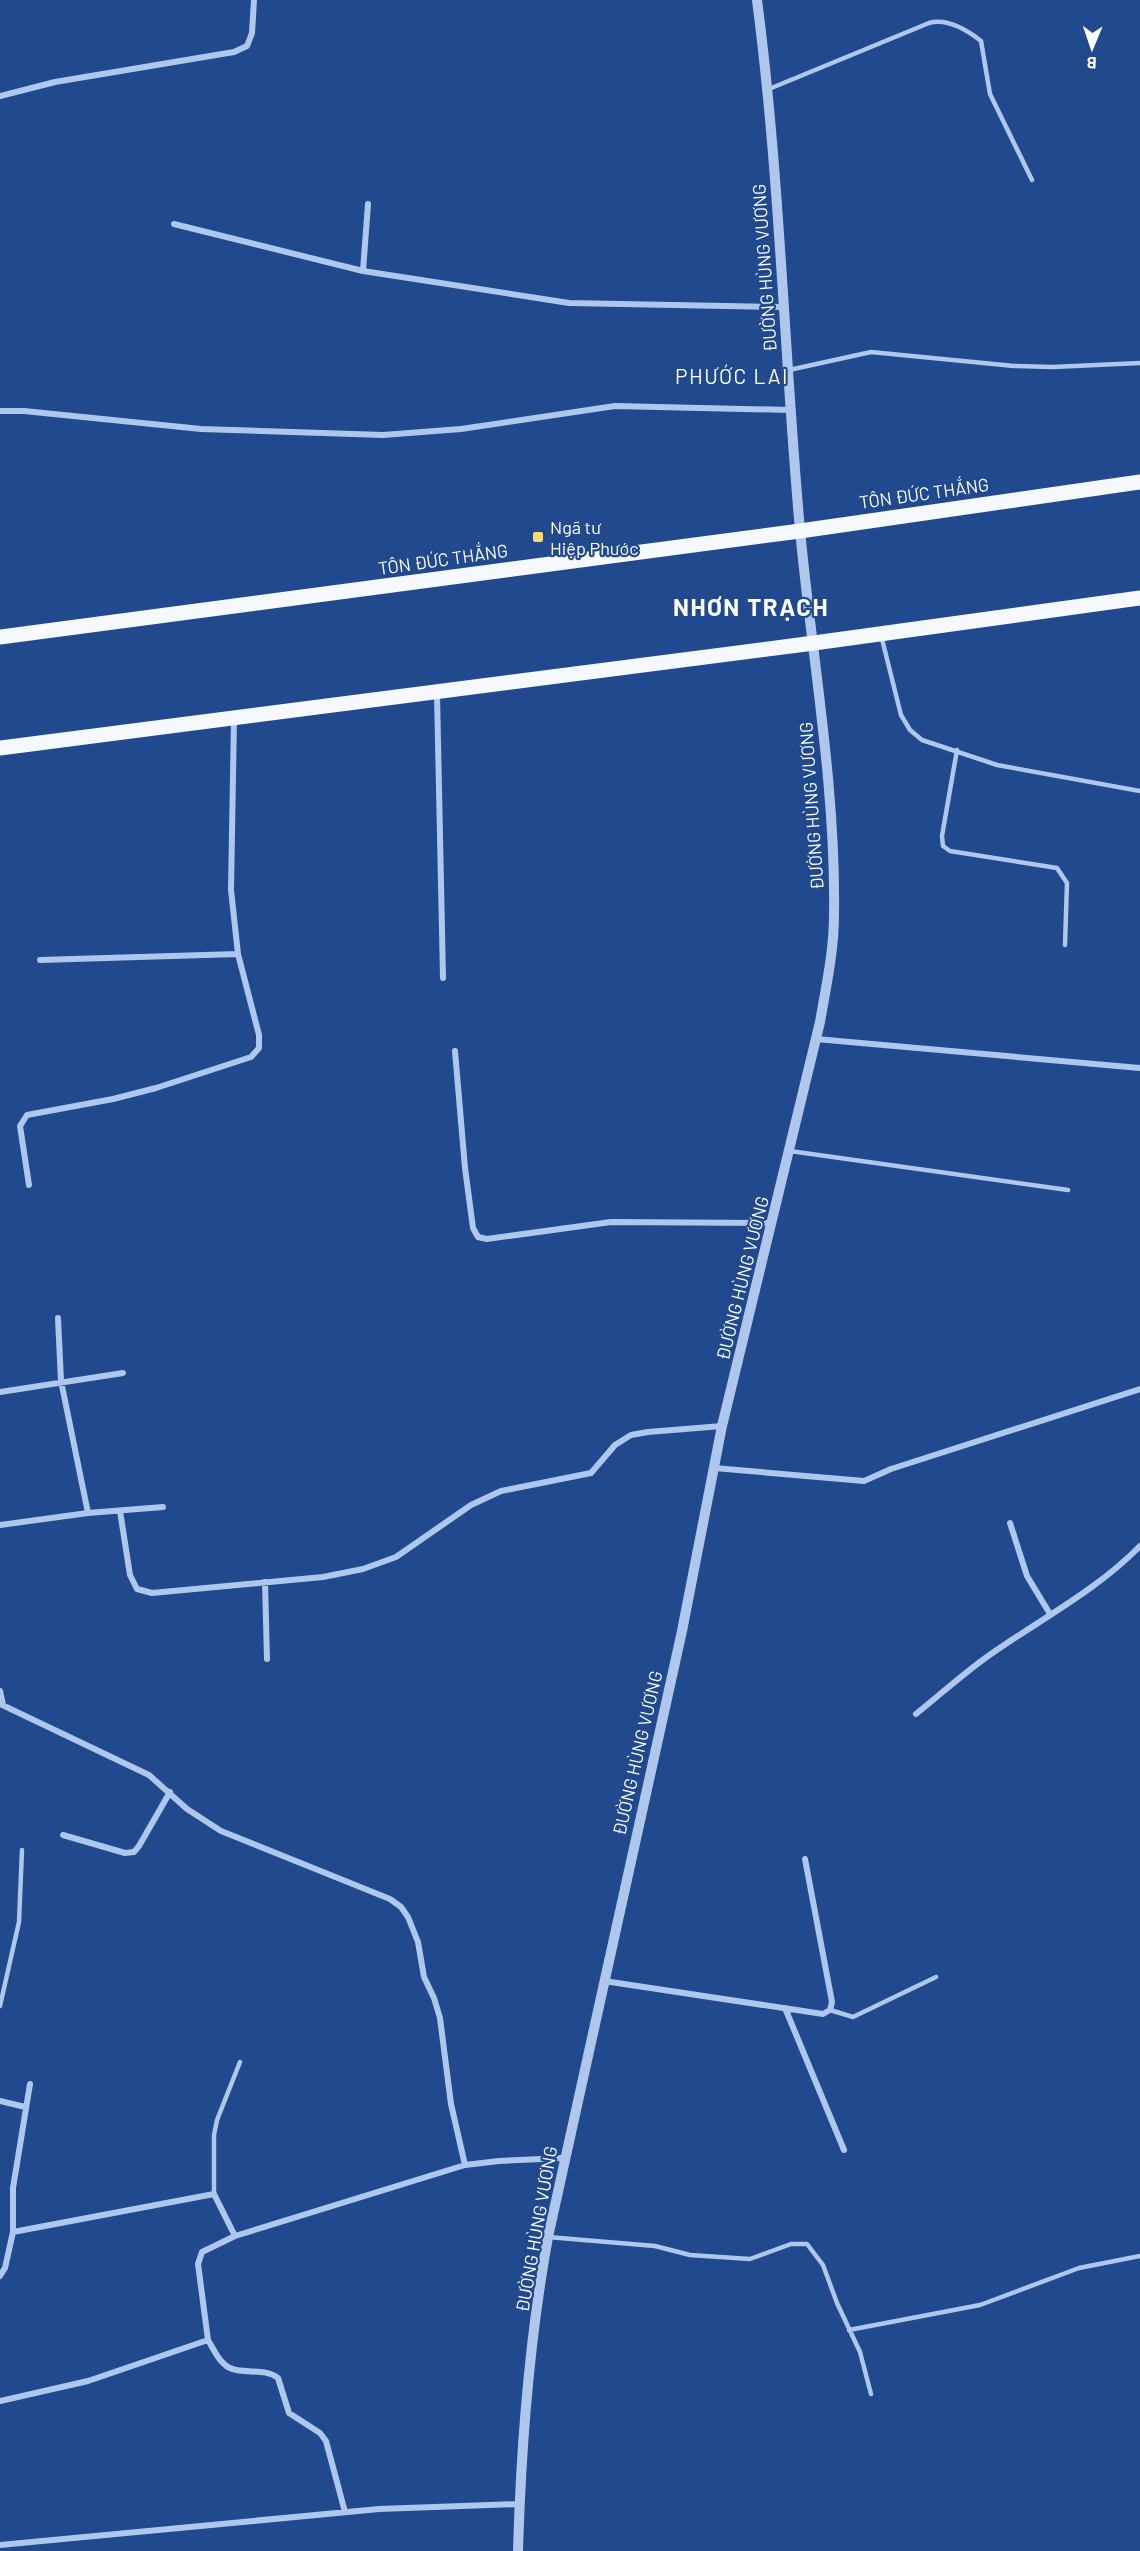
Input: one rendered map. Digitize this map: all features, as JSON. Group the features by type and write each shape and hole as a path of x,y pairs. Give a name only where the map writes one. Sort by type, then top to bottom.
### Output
{"main road":[{"name":"TÔN ĐỨC THẮNG","path":"0,637 800,531 1140,482"},
{"path":"0,748 814,643 1140,598"}],"street":[{"path":"0,96 55,82 234,52 247,46 252,33 254,0"},
{"name":"ĐƯỜNG HÙNG VƯƠNG","path":"518,2551 526,2399 541,2274 548,2237 682,1631 722,1426 790,1151 830,967 834,916 832,829 814,643 800,531 782,307 769,89 758,0"},
{"path":"363,271 368,204"},
{"path":"174,224 363,271 569,303 782,307"},
{"path":"0,411 24,411 201,429 383,435 460,429 615,406 791,410"},
{"path":"437,692 443,978"},
{"path":"29,1185 20,1126 27,1115 135,1094 251,1057 259,1048 259,1035 238,954 230,863 234,718"},
{"path":"40,960 238,954"},
{"path":"816,1039 1140,1068"},
{"path":"455,1051 465,1168 473,1228 478,1237 487,1239 611,1222 772,1223"},
{"path":"58,1318 61,1381 88,1513"},
{"path":"0,1392 123,1373"},
{"path":"714,1468 864,1481 891,1469 1140,1389"},
{"path":"120,1511 130,1575 137,1589 152,1593 323,1576 363,1569 396,1557 471,1505 501,1491 591,1473 615,1445 631,1435 722,1426"},
{"path":"0,1525 88,1513 163,1507"},
{"path":"1010,1523 1027,1576 1050,1614"},
{"path":"916,1714 989,1655 1101,1580 1140,1546"},
{"path":"265,1582 267,1659"},
{"path":"0,1691 2,1704 149,1775 187,1809 221,1831 390,1899 401,1907 408,1917 418,1942 424,1977 440,2018 451,2104 465,2165"},
{"path":"63,1835 125,1853 134,1852 140,1846 170,1792"},
{"path":"604,1981 823,2014 830,2010 832,2002 805,1859"},
{"path":"785,2008 844,2150"},
{"path":"0,2276 5,2268 13,2232 13,2188 30,2084"},
{"path":"0,2101 25,2107"},
{"path":"345,2512 326,2441 320,2433 289,2413 278,2378 266,2372 229,2367 223,2364 208,2340 198,2264 202,2252 235,2236 465,2165 564,2158"},
{"path":"13,2232 214,2194 235,2236"},
{"path":"0,2402 88,2381 208,2340"},
{"path":"0,2545 345,2512 519,2504"}],"lane":[{"path":"769,89 929,23 944,21 972,34 981,41 990,94 1032,180"},
{"path":"788,371 871,352 1014,366 1053,367 1140,363"},
{"path":"881,634 901,715 910,730 922,740 998,765 1140,791"},
{"path":"957,750 942,836 943,846 950,850 1057,868 1067,884 1065,945"},
{"path":"790,1151 1068,1190"},
{"path":"0,2006 19,1922 22,1850"},
{"path":"830,2010 854,2017 936,1977"},
{"path":"214,2194 214,2135 217,2120 240,2062"},
{"path":"548,2237 655,2246 677,2253 750,2259 791,2244 807,2244 823,2265 860,2352 871,2394"},
{"path":"849,2330 980,2305 1079,2268 1140,2256"}],"place":[{"name":"Ngã tư Hiệp Phước","path":"538,537"}],"district":[{"name":"PHƯỚC LAI","path":"732,375"},
{"name":"NHƠN TRẠCH","path":"751,606"}]}
